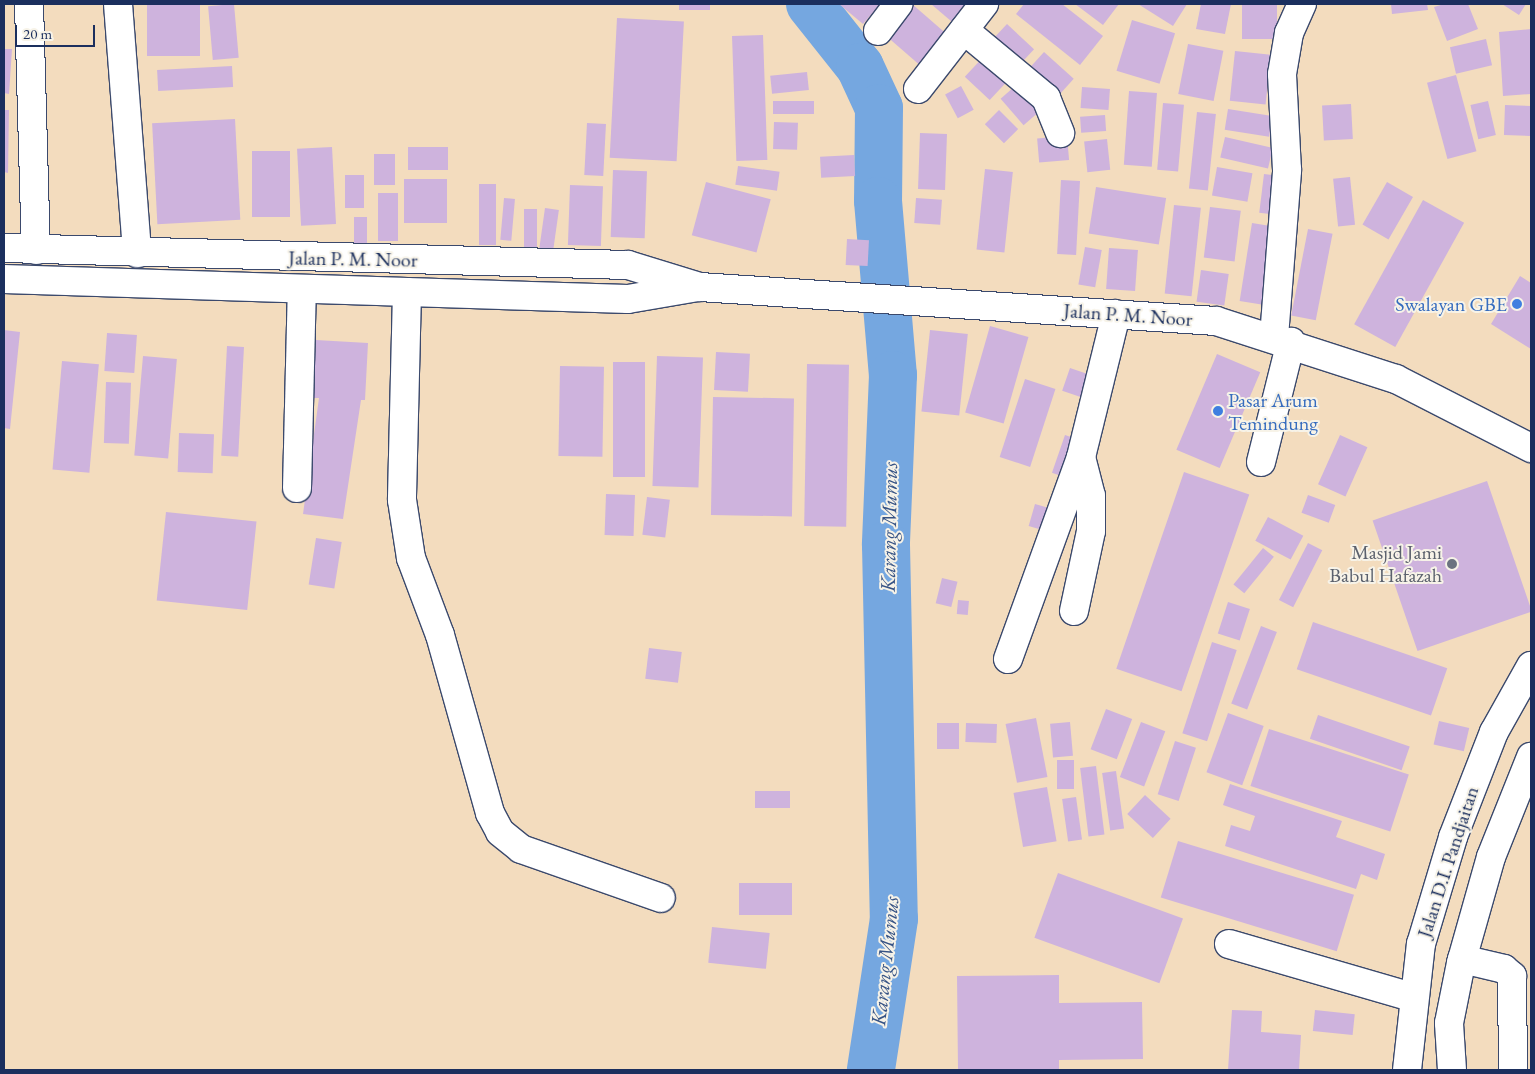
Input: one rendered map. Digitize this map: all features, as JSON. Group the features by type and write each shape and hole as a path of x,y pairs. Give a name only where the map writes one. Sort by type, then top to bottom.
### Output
{"main road":[{"path":"14,279 23,249 29,4"},
{"path":"118,4 137,254"},
{"path":"878,30 898,4"},
{"path":"918,89 984,4"},
{"path":"1261,462 1283,340 1287,170 1282,74 1289,32 1302,4"},
{"path":"964,30 1046,98 1060,133"},
{"name":"Jalan P. M. Noor","path":"23,249 137,254 628,266 700,287 828,297 1216,321 1283,340 1396,379 1531,448"},
{"name":"Jalan P. M. Noor","path":"14,279 628,299 700,287"},
{"path":"296,488 302,289"},
{"path":"407,292 402,500 411,558 440,635 490,813 500,832 521,849 661,898"},
{"path":"1008,659 1081,457 1116,314"},
{"path":"1074,611 1092,531 1091,496 1081,457"},
{"name":"Jalan D.I. Pandjaitan","path":"1408,1070 1412,997 1421,944 1452,837 1494,732 1531,666"},
{"name":"Jalan D.I. Pandjaitan","path":"1452,1070 1449,1023 1462,959 1491,858 1531,757"},
{"path":"1229,944 1412,997"},
{"path":"1462,959 1504,969 1512,976 1513,1070"}],"building":[{"path":"147,4 200,4 200,56 147,56"},
{"path":"234,4 239,58 213,60 208,6"},
{"path":"679,4 710,4 710,10 679,10"},
{"path":"839,4 880,4 863,24"},
{"path":"912,4 950,37 923,68 885,35"},
{"path":"931,4 973,4 958,27"},
{"path":"1024,4 1062,4 1103,36 1080,65 1016,14"},
{"path":"1075,4 1119,4 1103,25"},
{"path":"1138,4 1187,4 1173,26"},
{"path":"1201,4 1231,4 1225,34 1196,29"},
{"path":"1242,4 1277,4 1277,39 1242,39"},
{"path":"1391,4 1427,4 1428,10 1392,14"},
{"path":"1444,4 1468,4 1478,29 1447,41 1434,7"},
{"path":"1502,4 1526,4 1519,15"},
{"path":"617,18 684,22 677,161 610,158"},
{"path":"1132,20 1175,33 1160,84 1117,71"},
{"path":"1007,24 1034,49 1018,66 991,41"},
{"path":"1531,29 1531,94 1503,96 1499,32"},
{"path":"763,35 767,160 736,161 732,36"},
{"path":"1486,39 1492,65 1456,74 1450,47"},
{"path":"1188,44 1223,51 1214,101 1178,94"},
{"path":"4,49 12,49 9,94 4,93"},
{"path":"1235,51 1271,55 1266,104 1230,101"},
{"path":"988,52 1013,75 990,100 965,77"},
{"path":"1044,52 1074,79 1058,97 1028,70"},
{"path":"232,66 233,87 158,91 157,70"},
{"path":"807,72 809,90 772,94 770,76"},
{"path":"1456,75 1476,151 1447,159 1427,83"},
{"path":"1021,81 1044,107 1024,125 1001,99"},
{"path":"961,86 974,110 958,118 945,94"},
{"path":"1082,87 1110,89 1108,110 1081,108"},
{"path":"1129,91 1157,93 1152,167 1124,165"},
{"path":"773,101 814,101 814,114 773,114"},
{"path":"1488,101 1496,135 1478,139 1470,105"},
{"path":"1163,103 1184,105 1178,172 1157,170"},
{"path":"1351,104 1353,139 1324,140 1322,106"},
{"path":"1505,105 1531,106 1530,136 1504,135"},
{"path":"1228,109 1272,116 1269,137 1225,130"},
{"path":"4,110 9,110 8,173 4,172"},
{"path":"999,110 1018,129 1004,143 985,124"},
{"path":"1197,112 1216,114 1208,191 1189,189"},
{"path":"1105,115 1106,131 1081,133 1080,117"},
{"path":"235,119 240,220 157,224 152,123"},
{"path":"774,122 798,123 797,150 773,149"},
{"path":"587,123 606,124 603,176 584,175"},
{"path":"920,133 947,134 945,190 918,189"},
{"path":"1067,136 1069,160 1039,163 1037,139"},
{"path":"1225,137 1273,148 1268,168 1220,157"},
{"path":"1107,139 1110,170 1087,172 1084,141"},
{"path":"332,147 336,224 301,226 297,149"},
{"path":"408,147 448,147 448,170 408,170"},
{"path":"252,151 290,151 290,217 252,217"},
{"path":"374,154 395,154 395,185 374,185"},
{"path":"854,155 855,176 821,178 820,157"},
{"path":"738,166 780,172 777,191 735,185"},
{"path":"1217,167 1252,173 1247,202 1212,196"},
{"path":"985,169 1013,172 1004,252 977,250"},
{"path":"613,170 647,171 645,238 611,237"},
{"path":"1264,174 1281,176 1276,215 1259,213"},
{"path":"345,175 364,175 364,208 345,208"},
{"path":"1350,177 1355,225 1338,227 1333,179"},
{"path":"404,179 447,179 447,223 404,223"},
{"path":"1061,180 1080,181 1076,255 1057,254"},
{"path":"706,182 771,199 756,252 692,235"},
{"path":"1387,182 1413,197 1388,239 1362,224"},
{"path":"479,184 496,184 496,245 479,245"},
{"path":"570,185 603,186 601,246 568,245"},
{"path":"1096,187 1166,198 1159,245 1089,233"},
{"path":"378,193 398,193 398,241 378,241"},
{"path":"504,198 515,199 511,241 500,240"},
{"path":"916,198 942,200 940,225 914,223"},
{"path":"1423,200 1464,223 1395,347 1354,324"},
{"path":"1174,205 1201,208 1192,296 1165,294"},
{"path":"1210,207 1241,211 1235,261 1204,258"},
{"path":"545,208 559,210 553,254 539,252"},
{"path":"524,209 537,209 537,247 524,247"},
{"path":"354,217 367,217 367,247 354,247"},
{"path":"1252,223 1282,228 1269,306 1240,301"},
{"path":"1308,229 1333,234 1316,320 1291,315"},
{"path":"847,239 869,240 868,266 846,265"},
{"path":"1085,247 1102,250 1095,287 1078,284"},
{"path":"1109,248 1138,250 1135,291 1106,289"},
{"path":"1201,270 1229,274 1224,306 1197,302"},
{"name":"Swalayan GBE","path":"1520,276 1531,283 1531,349 1491,324"},
{"path":"990,326 1028,337 1004,424 965,413"},
{"path":"4,330 20,332 10,429 4,428"},
{"path":"930,330 968,334 959,416 921,412"},
{"path":"107,333 137,335 134,373 104,371"},
{"path":"316,340 368,343 365,400 361,400 343,519 303,514 319,398 312,398"},
{"path":"227,346 244,347 238,457 221,456"},
{"path":"716,352 750,354 748,392 714,390"},
{"name":"Pasar Arum Temindung","path":"1217,354 1260,372 1220,468 1176,450"},
{"path":"143,356 177,359 168,459 134,456"},
{"path":"657,356 703,358 698,488 652,486"},
{"path":"62,361 99,364 89,473 53,470"},
{"path":"613,362 645,362 645,477 613,477"},
{"path":"807,364 849,365 846,527 804,526"},
{"path":"560,366 604,367 602,457 558,456"},
{"path":"1070,368 1090,375 1082,398 1062,391"},
{"path":"1025,379 1055,389 1030,467 1000,457"},
{"path":"106,382 131,383 129,444 104,443"},
{"path":"713,397 794,398 792,516 711,515"},
{"path":"179,433 214,434 213,473 178,472"},
{"path":"1065,435 1082,441 1069,479 1052,473"},
{"path":"1340,435 1367,447 1345,497 1318,484"},
{"path":"1184,472 1249,494 1182,691 1116,669"},
{"name":"Masjid Jami Babul Hafazah","path":"1487,481 1531,612 1418,651 1373,520"},
{"path":"606,494 635,495 634,536 605,535"},
{"path":"1308,495 1335,505 1329,523 1302,513"},
{"path":"647,497 670,500 665,538 642,535"},
{"path":"1035,504 1056,510 1050,532 1029,526"},
{"path":"166,512 257,522 247,610 157,601"},
{"path":"1268,517 1303,536 1291,560 1255,541"},
{"path":"316,538 342,542 334,588 309,584"},
{"path":"1308,543 1322,550 1293,607 1279,600"},
{"path":"1263,548 1274,557 1244,593 1233,585"},
{"path":"942,578 958,582 951,607 936,603"},
{"path":"958,600 969,601 968,615 957,614"},
{"path":"1228,602 1250,609 1240,640 1218,633"},
{"path":"1313,622 1447,668 1431,716 1297,669"},
{"path":"1261,626 1277,632 1247,710 1231,703"},
{"path":"1212,642 1237,650 1207,741 1182,733"},
{"path":"649,648 682,652 678,683 645,679"},
{"path":"1106,709 1132,719 1117,759 1091,749"},
{"path":"1228,713 1264,726 1242,785 1206,772"},
{"path":"1318,715 1410,747 1402,770 1310,739"},
{"path":"1036,718 1047,777 1017,783 1006,724"},
{"path":"1439,721 1469,728 1464,751 1434,744"},
{"path":"1070,722 1073,756 1053,758 1050,724"},
{"path":"1141,722 1165,731 1144,786 1120,777"},
{"path":"937,723 959,723 959,749 937,749"},
{"path":"966,723 997,724 996,743 965,742"},
{"path":"1269,729 1409,774 1390,831 1250,786"},
{"path":"1175,741 1196,748 1179,801 1158,794"},
{"path":"1057,760 1074,760 1074,789 1057,789"},
{"path":"1096,766 1104,834 1089,836 1080,768"},
{"path":"1116,771 1124,828 1110,830 1102,773"},
{"path":"1230,784 1342,821 1336,837 1385,854 1377,880 1361,874 1356,889 1225,846 1231,825 1250,831 1255,816 1223,805"},
{"path":"1047,787 1057,841 1023,847 1014,793"},
{"path":"755,791 790,791 790,808 755,808"},
{"path":"1145,795 1171,819 1153,838 1127,814"},
{"path":"1076,797 1082,840 1068,842 1062,799"},
{"path":"1178,841 1354,895 1337,951 1161,897"},
{"path":"1058,873 1183,918 1159,983 1034,938"},
{"path":"739,883 792,883 792,915 739,915"},
{"path":"712,927 770,933 766,969 708,963"},
{"path":"1059,975 1059,1003 1142,1002 1143,1059 1059,1060 1059,1070 958,1070 957,976"},
{"path":"1232,1010 1262,1011 1261,1032 1301,1035 1299,1070 1228,1070"},
{"path":"1315,1010 1355,1014 1353,1035 1313,1031"}],"waterway":[{"name":"Karang Mumus","path":"810,4 860,67 879,108 878,201 893,375 886,545 894,919 871,1070"}],"place":[{"name":"Swalayan GBE","path":"1517,304"},
{"name":"Pasar Arum Temindung","path":"1218,411"},
{"name":"Masjid Jami Babul Hafazah","path":"1452,564"}]}
